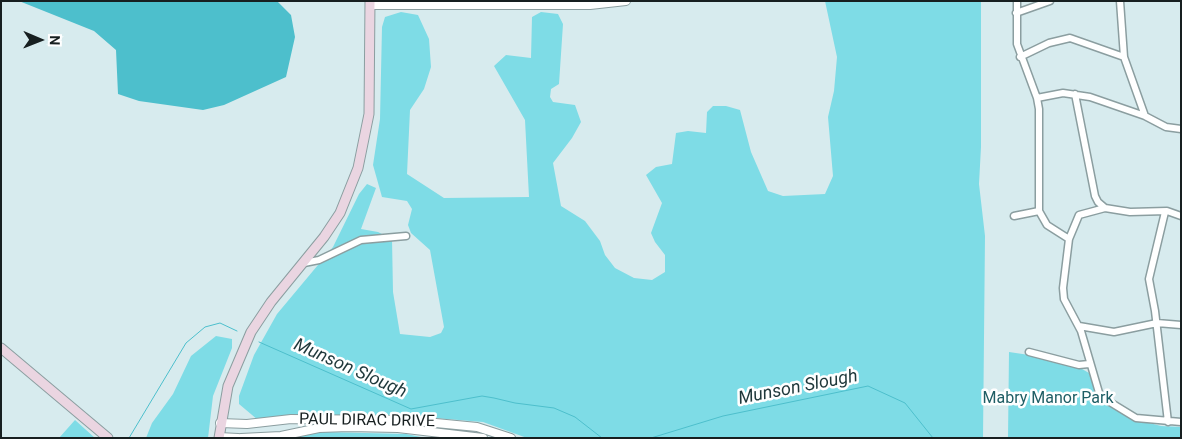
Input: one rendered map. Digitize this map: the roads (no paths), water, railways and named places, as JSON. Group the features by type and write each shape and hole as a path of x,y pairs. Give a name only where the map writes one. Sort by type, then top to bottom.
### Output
{"main road":[{"path":"219,438 220,423 232,376 250,332 270,302 319,246 340,213 362,152 370,99 370,3"},
{"path":"1,348 108,438"}],"street":[{"path":"370,3 575,5 626,1"},
{"path":"1016,1 1017,44 1020,57 1037,98 1039,211 1047,225 1069,240"},
{"path":"1016,13 1050,1"},
{"path":"1120,1 1124,57 1145,116"},
{"path":"1020,57 1049,42 1070,38 1124,57"},
{"path":"1037,98 1063,93 1076,94 1145,116 1166,127 1181,129"},
{"path":"1076,94 1095,196 1098,202 1105,208"},
{"path":"1181,216 1165,212 1130,212 1105,208 1079,215 1069,240 1063,288 1064,299 1079,326 1100,396 1108,403 1136,418 1181,422"},
{"path":"1014,216 1039,211"},
{"path":"1165,212 1149,279 1157,324 1168,422"},
{"path":"304,263 319,260 361,240 406,236"},
{"path":"1079,326 1114,332 1157,324 1181,325"},
{"path":"1029,352 1079,365 1089,364"},
{"name":"PAUL DIRAC DRIVE","path":"220,423 255,423 291,419 405,420 477,427 511,438"},
{"name":"PAUL DIRAC DRIVE","path":"219,438 281,436 315,428 339,427 388,428 483,438"}],"waterway":[{"name":"Munson Slough","path":"129,438 186,343 205,327 220,323 237,331"},
{"name":"Munson Slough","path":"259,342 411,409 482,396 554,408 575,417 602,438"},
{"name":"Munson Slough","path":"651,438 723,416 868,386 905,403 933,438"}],"park label":[{"name":"Mabry Manor Park","path":"1048,399"}]}
